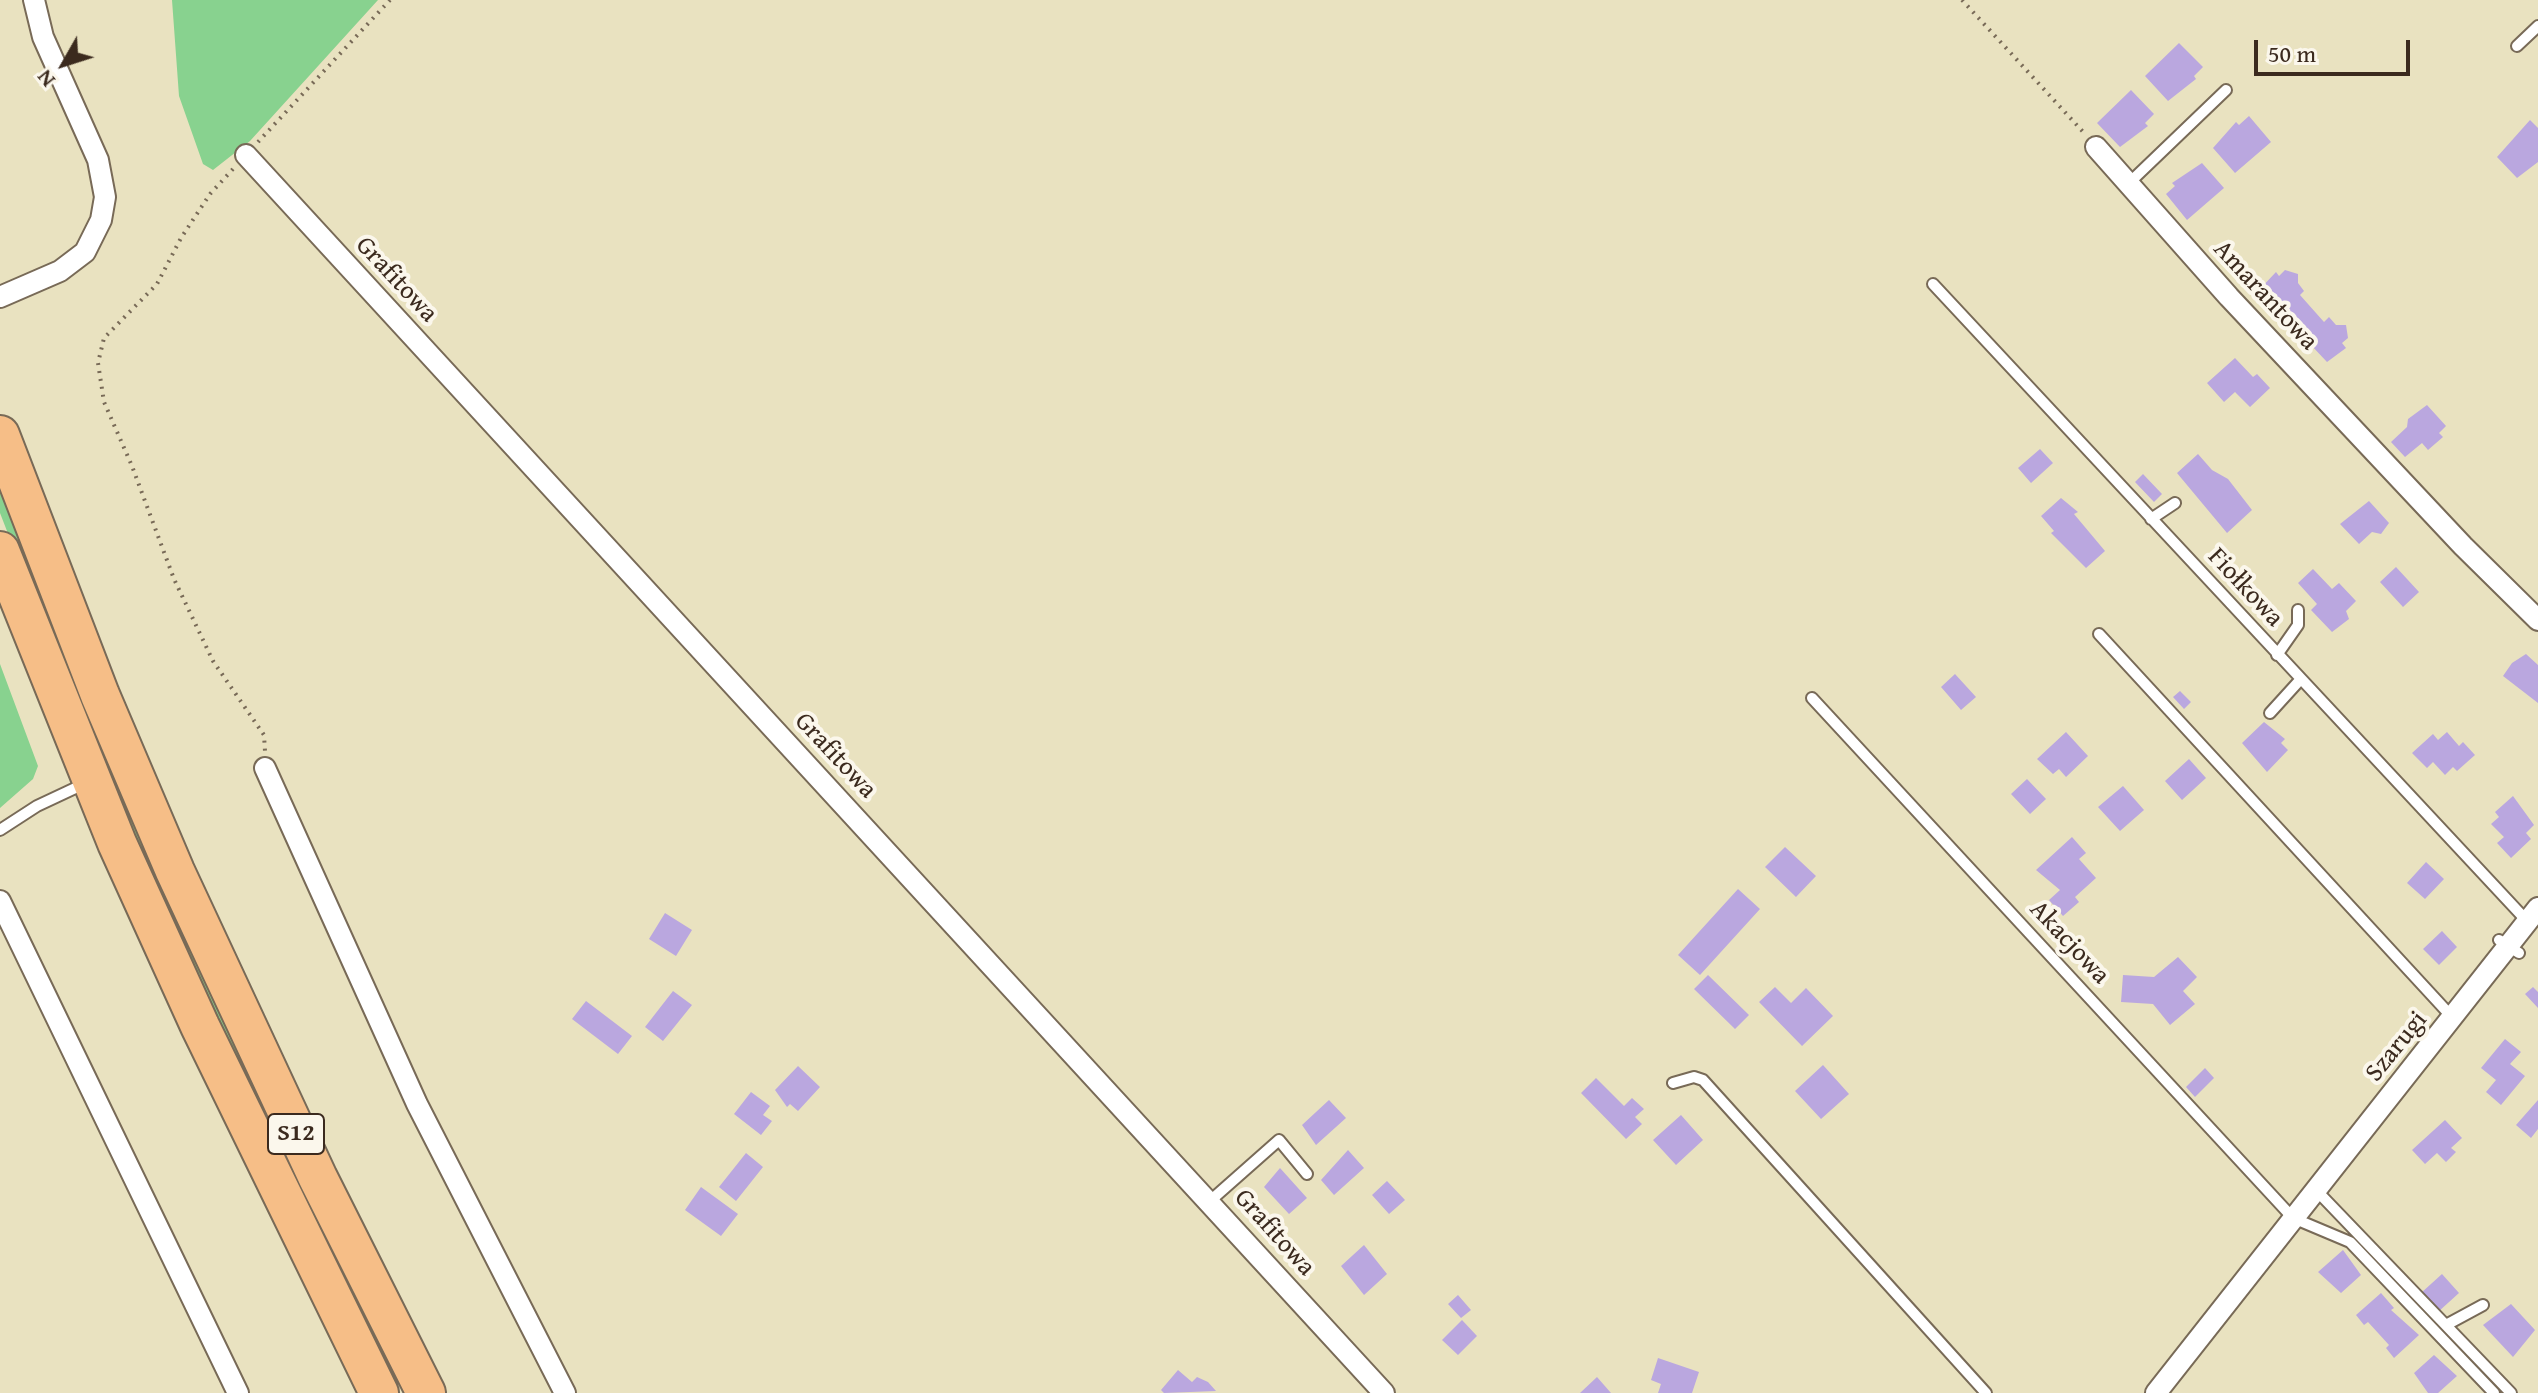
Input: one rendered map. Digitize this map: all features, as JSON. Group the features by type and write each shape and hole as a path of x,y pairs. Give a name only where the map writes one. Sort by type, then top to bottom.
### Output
{"highway":[{"name":"S12","path":"0,435 312,1214 379,1393"},
{"name":"S12","path":"0,551 92,780 205,1038 426,1393"}],"street":[{"path":"0,297 60,271 85,252 101,220 105,197 98,160 43,37 34,0"},
{"name":"Amarantowa","path":"2096,147 2127,185 2463,546 2538,620"},
{"name":"Grafitowa","path":"246,155 1384,1393"},
{"path":"265,768 417,1104 565,1393"},
{"path":"0,901 238,1393"},
{"name":"Szarugi","path":"2156,1393 2532,914"}],"lane":[{"path":"2517,46 2538,26"},
{"path":"2127,185 2226,90"},
{"name":"Fiołkowa","path":"1933,284 2300,680 2532,914"},
{"path":"2151,519 2175,503"},
{"path":"2277,655 2298,625 2298,610"},
{"path":"2099,634 2457,1008"},
{"path":"2270,713 2300,680"},
{"name":"Akacjowa","path":"1812,698 2293,1218"},
{"path":"0,830 37,806 92,780"},
{"path":"1673,1083 1694,1077 1703,1080 1986,1393"},
{"path":"1210,1201 1279,1140 1307,1174"},
{"path":"2315,1189 2511,1393"},
{"path":"2293,1218 2350,1242 2494,1393"},
{"path":"2446,1325 2483,1305"}],"path":[{"path":"265,768 264,735 213,661 174,579 132,466 104,402 99,351 111,328 157,284 181,238 210,194 390,0"},
{"path":"1962,0 2096,147"}],"green space":[{"path":"172,0 378,0 250,141 213,170 203,164 179,96"},
{"path":"0,478 248,1062 234,1068 86,735 0,513"},
{"path":"0,664 38,766 33,779 0,808"}],"building":[{"path":"2179,43 2203,67 2194,76 2196,79 2168,101 2145,76"},
{"path":"2131,90 2154,114 2145,123 2148,126 2120,147 2097,123"},
{"path":"2249,116 2271,142 2235,173 2213,148 2236,122 2239,125"},
{"path":"2530,120 2538,128 2538,162 2517,178 2497,157"},
{"path":"2202,163 2224,188 2187,220 2166,194 2175,186 2172,183"},
{"path":"2285,270 2298,274 2298,283 2304,291 2300,295 2324,322 2329,317 2336,325 2346,325 2348,338 2342,343 2346,348 2327,362 2259,290 2276,272 2279,276"},
{"path":"2235,358 2253,377 2257,374 2270,388 2250,407 2235,392 2224,402 2207,383"},
{"path":"2427,405 2446,426 2439,433 2443,437 2428,450 2422,443 2405,457 2391,442 2407,427 2408,419"},
{"path":"2040,449 2053,463 2031,483 2018,468"},
{"path":"2198,454 2212,470 2228,479 2252,510 2227,533 2177,473"},
{"path":"2143,474 2162,494 2154,502 2135,482"},
{"path":"2061,498 2078,512 2074,514 2105,551 2086,568 2051,533 2054,531 2041,516"},
{"path":"2369,501 2389,523 2381,534 2372,532 2359,544 2340,524"},
{"path":"2396,567 2419,592 2403,607 2380,582"},
{"path":"2313,569 2332,589 2339,583 2356,601 2346,611 2349,619 2332,632 2311,610 2317,604 2298,583"},
{"path":"2526,654 2538,665 2538,703 2503,676 2512,663"},
{"path":"1955,674 1976,697 1961,710 1941,687"},
{"path":"2180,691 2191,702 2184,709 2173,697"},
{"path":"2264,722 2285,739 2281,743 2288,750 2267,772 2242,743"},
{"path":"2066,732 2088,756 2066,777 2059,769 2053,774 2037,759"},
{"path":"2447,732 2459,746 2463,742 2475,755 2457,771 2453,767 2445,775 2433,762 2427,768 2412,753 2433,734 2438,740"},
{"path":"2189,759 2206,778 2182,800 2165,781"},
{"path":"2027,779 2046,799 2030,814 2011,794"},
{"path":"2123,786 2144,810 2120,831 2098,807"},
{"path":"2513,796 2534,825 2526,833 2531,839 2511,858 2497,843 2504,837 2491,824 2499,817 2495,812"},
{"path":"2072,837 2086,853 2079,859 2096,878 2075,897 2079,902 2063,916 2049,900 2060,890 2036,870"},
{"path":"1785,847 1816,876 1796,897 1765,867"},
{"path":"2426,862 2444,879 2425,899 2407,883"},
{"path":"1738,889 1760,909 1700,975 1678,955"},
{"path":"665,913 692,930 676,956 649,939"},
{"path":"2442,931 2457,947 2439,965 2423,949"},
{"path":"2178,957 2197,977 2183,991 2195,1004 2170,1025 2153,1004 2121,1002 2123,975 2154,977"},
{"path":"1708,975 1749,1015 1735,1029 1694,989"},
{"path":"1775,987 1791,1003 1806,988 1833,1016 1802,1046 1759,1002"},
{"path":"2533,987 2538,992 2538,1008 2525,994"},
{"path":"673,991 692,1005 663,1041 645,1027"},
{"path":"586,1001 632,1036 618,1054 572,1019"},
{"path":"2505,1039 2521,1052 2510,1064 2525,1076 2501,1105 2486,1092 2496,1080 2481,1068"},
{"path":"1823,1065 1849,1094 1821,1119 1795,1091"},
{"path":"798,1066 820,1087 798,1111 790,1104 787,1107 775,1090"},
{"path":"2205,1068 2214,1078 2195,1097 2186,1087"},
{"path":"1596,1078 1624,1106 1632,1098 1644,1109 1635,1117 1642,1124 1626,1139 1581,1093"},
{"path":"751,1092 770,1106 763,1115 772,1121 761,1135 734,1114"},
{"path":"1329,1100 1346,1118 1316,1145 1302,1125"},
{"path":"2538,1100 2538,1129 2531,1138 2516,1125"},
{"path":"1681,1115 1703,1140 1676,1165 1653,1140"},
{"path":"2445,1120 2462,1138 2451,1148 2456,1152 2446,1162 2437,1153 2425,1164 2412,1150"},
{"path":"1348,1150 1364,1168 1334,1195 1321,1180"},
{"path":"746,1153 763,1167 736,1201 719,1187"},
{"path":"1280,1168 1307,1198 1289,1214 1264,1187"},
{"path":"1387,1181 1405,1200 1389,1214 1372,1195"},
{"path":"701,1187 738,1214 721,1236 685,1210"},
{"path":"1364,1245 1387,1274 1364,1295 1341,1266"},
{"path":"2343,1250 2361,1275 2341,1293 2318,1272"},
{"path":"2442,1274 2459,1293 2438,1312 2421,1293"},
{"path":"2381,1293 2394,1308 2391,1310 2419,1335 2394,1358 2386,1348 2389,1345 2368,1322 2364,1325 2356,1315"},
{"path":"1458,1295 1471,1310 1461,1318 1448,1304"},
{"path":"2511,1304 2535,1330 2513,1357 2483,1325"},
{"path":"1462,1320 1477,1336 1458,1355 1442,1340"},
{"path":"2434,1355 2457,1376 2438,1393 2428,1393 2414,1373"},
{"path":"1658,1358 1699,1372 1692,1393 1658,1393 1661,1384 1651,1380"},
{"path":"1178,1370 1192,1382 1197,1377 1208,1382 1216,1391 1164,1393 1161,1390"},
{"path":"1597,1377 1611,1393 1580,1393"}]}
